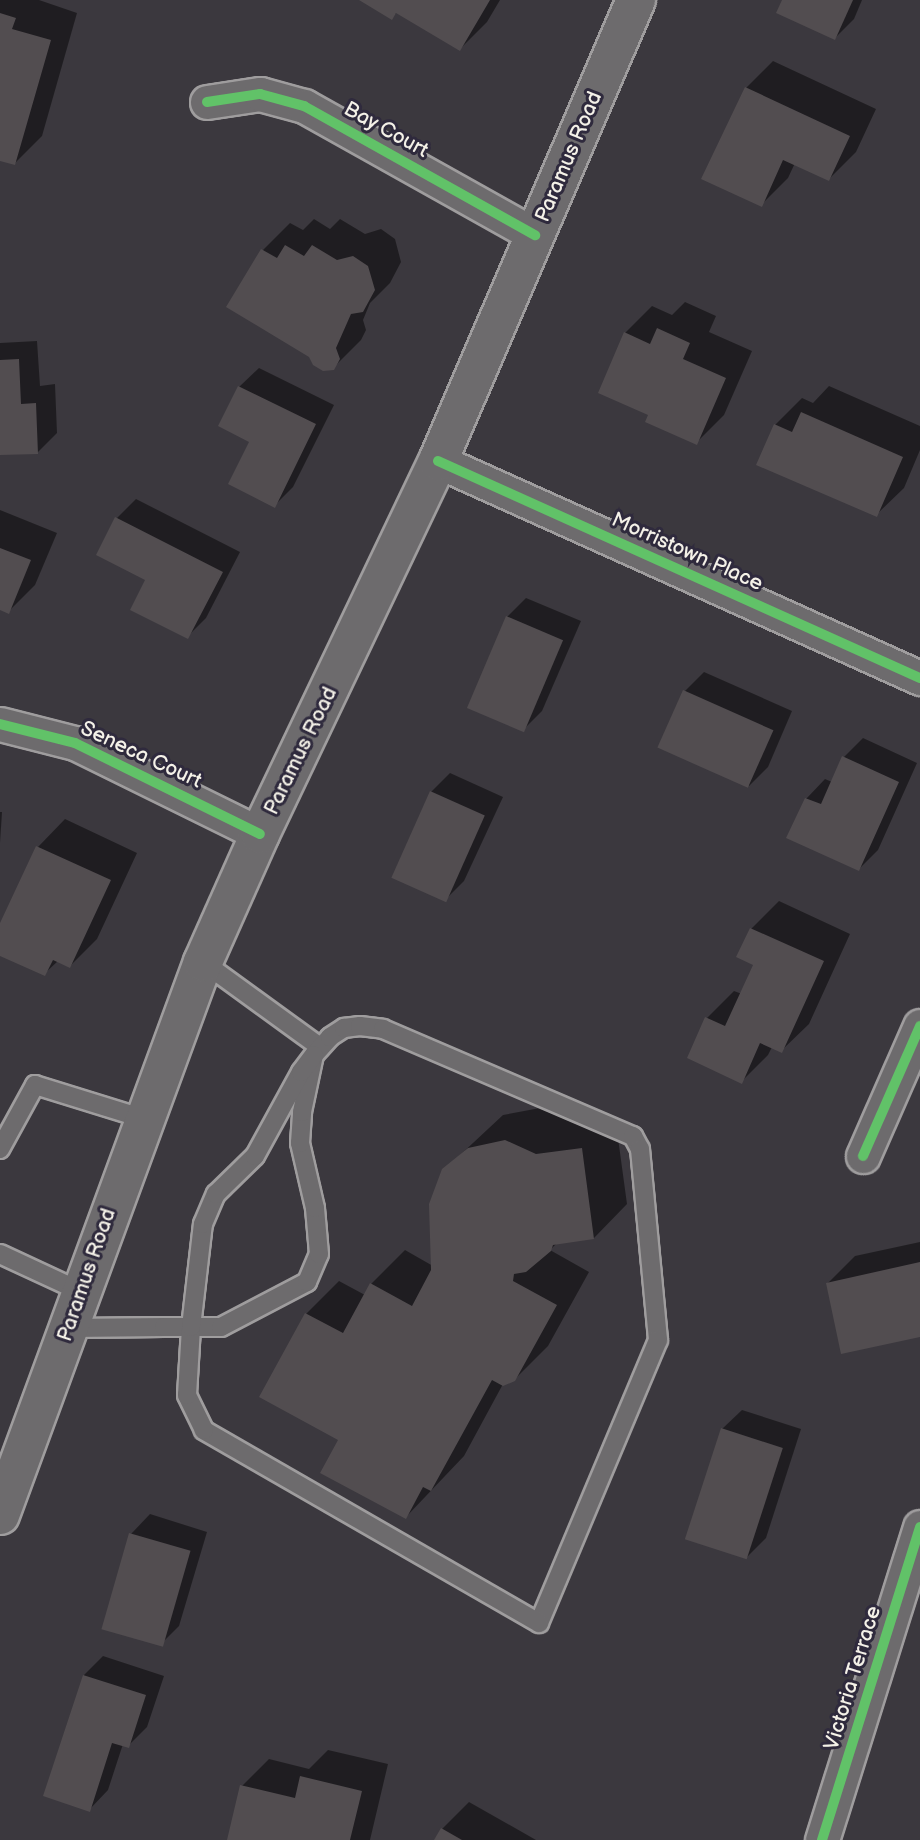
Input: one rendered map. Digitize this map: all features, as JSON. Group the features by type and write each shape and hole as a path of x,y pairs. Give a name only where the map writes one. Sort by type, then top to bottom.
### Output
{"main road":[{"name":"Paramus Road","path":"0,1515 203,962 260,834 438,461 636,0"}],"street":[{"name":"Bay Court","path":"207,102 260,94 304,106 535,235"},
{"name":"Morristown Place","path":"438,461 920,678"},
{"name":"Seneca Court","path":"0,724 75,743 260,834"},
{"path":"863,1156 920,1026"},
{"name":"Victoria Terrace","path":"822,1840 920,1527"}],"lane":[{"path":"203,962 317,1051"},
{"path":"360,1026 383,1029 633,1136 640,1149 658,1340 540,1623 204,1430 187,1395 191,1327 203,1224 216,1194 255,1156 301,1072 317,1051 344,1028 360,1026"},
{"path":"70,1328 221,1327 307,1282 319,1254 315,1208 300,1143 302,1112 317,1051"},
{"path":"0,1149 36,1086 145,1119"},
{"path":"0,1254 82,1292"}],"building":[{"path":"359,0 490,0 460,51 396,13 392,20"},
{"path":"782,0 853,0 835,40 776,13"},
{"path":"0,13 16,18 12,29 51,40 15,165 0,161"},
{"path":"745,87 850,136 829,181 783,160 762,207 701,179"},
{"path":"285,245 304,256 312,245 337,260 353,256 368,266 375,290 363,312 351,314 336,348 340,359 334,370 323,371 313,365 309,357 226,307 261,249 277,258"},
{"path":"657,328 690,343 683,359 726,378 697,445 645,422 648,415 598,393 624,332 650,344"},
{"path":"19,359 21,404 36,403 38,454 0,455 0,360"},
{"path":"238,386 316,424 275,508 228,484 249,442 218,426"},
{"path":"801,412 903,457 877,517 756,465 774,424 792,432"},
{"path":"115,517 223,572 188,639 130,610 145,580 96,555"},
{"path":"0,548 31,560 9,614 0,610"},
{"path":"506,616 563,640 524,732 467,708"},
{"path":"683,690 773,730 748,788 657,748"},
{"path":"842,756 899,782 859,871 786,838 805,798 821,804"},
{"path":"430,791 485,815 446,902 391,878"},
{"path":"36,846 111,880 70,968 53,960 45,976 0,956 0,923"},
{"path":"750,928 824,961 782,1053 760,1043 742,1084 687,1058 705,1017 725,1026 753,965 736,957"},
{"path":"505,1140 536,1154 582,1148 594,1239 553,1245 551,1251 526,1272 514,1274 513,1281 557,1305 515,1381 503,1386 492,1380 431,1491 423,1487 406,1519 320,1473 338,1440 259,1397 305,1313 343,1333 370,1283 412,1306 431,1270 429,1204 442,1169 468,1148"},
{"path":"920,1262 920,1337 841,1354 826,1283"},
{"path":"721,1428 783,1448 747,1559 685,1539"},
{"path":"129,1533 191,1551 163,1647 101,1629"},
{"path":"83,1675 146,1695 129,1748 112,1743 90,1812 43,1796"},
{"path":"300,1776 362,1791 350,1840 227,1840 240,1785 295,1798"},
{"path":"441,1828 462,1840 434,1840"}],"cycle path":[{"path":"207,102 260,94 304,106 535,235"},
{"path":"438,461 920,678"},
{"path":"0,724 75,743 260,834"},
{"path":"863,1156 920,1026"},
{"path":"822,1840 920,1527"}]}
